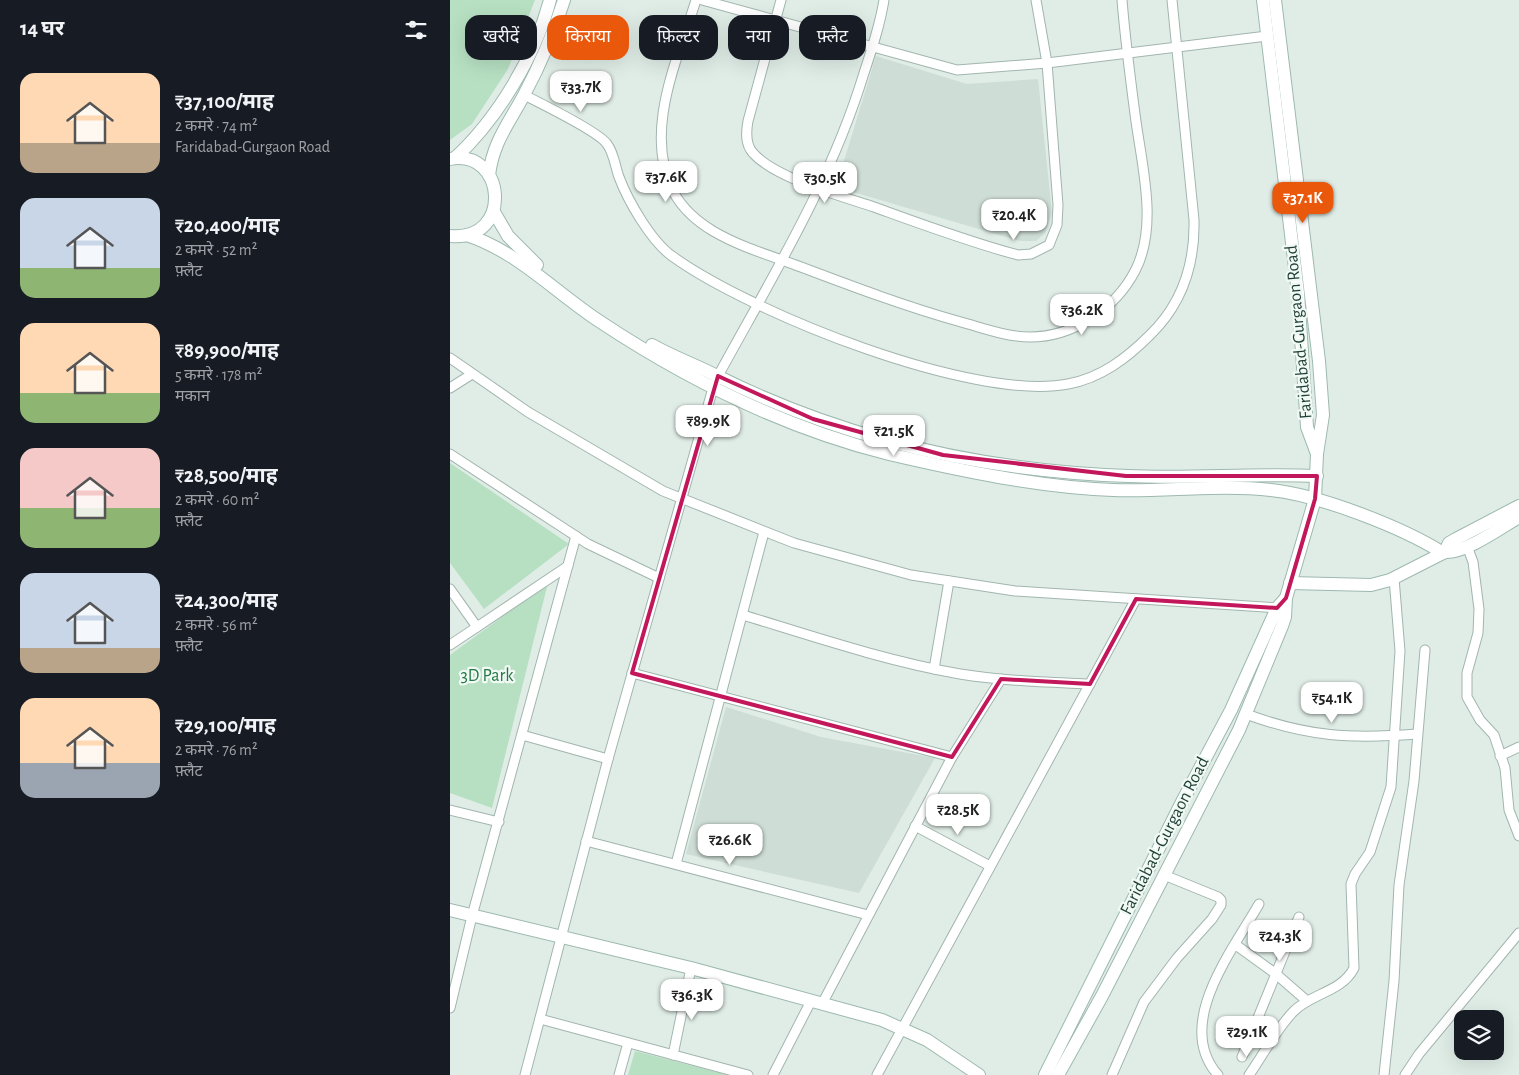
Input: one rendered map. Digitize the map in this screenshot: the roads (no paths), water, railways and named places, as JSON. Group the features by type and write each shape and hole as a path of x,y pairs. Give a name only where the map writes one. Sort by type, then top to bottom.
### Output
{"street":[{"path":"452,159 475,139 501,104 525,63 550,0"},
{"path":"489,175 492,154 524,94 556,23 564,0"},
{"path":"696,0 666,98 662,124 664,160 670,184 681,204 714,232 783,260 865,291 995,331 1029,337 1065,331 1093,318 1111,303 1130,280 1143,250 1145,200 1122,0"},
{"path":"702,0 755,15"},
{"path":"777,15 781,0"},
{"path":"525,1075 608,759 680,498 713,388 757,304 783,260 819,188 852,115 884,0"},
{"path":"765,60 751,106 746,132 748,147 769,166 819,188 1001,250 1018,254 1031,254 1049,245 1054,235 1058,205 1047,63 1036,0"},
{"path":"524,94 605,141 613,155 623,186 656,241 670,254 685,265 757,304 822,332 974,380 1004,384 1069,384 1108,369 1130,355 1166,319 1184,286 1190,264 1194,245 1194,220 1172,0"},
{"name":"Faridabad-Gurgaon Road","path":"1263,0 1298,293 1307,427 1317,454"},
{"name":"Faridabad-Gurgaon Road","path":"1045,1075 1283,605 1315,499 1317,454 1323,415 1319,361 1275,0"},
{"path":"789,25 957,70 1047,63 1267,36"},
{"path":"450,236 467,235 478,230 494,212 496,199 495,186 489,175 474,162 452,159"},
{"path":"494,212 508,236 527,256 577,297 659,349 753,394 812,418 861,434 952,456 1038,469 1126,476 1317,476"},
{"path":"467,235 500,248 593,318 644,350 713,388 831,438 888,453 1001,477 1111,490 1272,490 1315,499 1407,533 1444,553"},
{"path":"450,358 528,412 600,456 663,491 764,532 854,560 911,575 1015,591 1136,599 1283,605"},
{"path":"450,388 472,374"},
{"path":"450,454 576,536 612,557 659,578"},
{"path":"1444,553 1449,543 1519,506"},
{"path":"1290,583 1371,585 1394,578 1444,553 1455,552 1519,517"},
{"path":"676,864 764,532"},
{"path":"450,1008 472,916 576,536"},
{"path":"1467,546 1473,562 1479,609 1478,633 1467,673 1467,697 1480,720 1494,735 1505,768 1509,810 1519,836"},
{"path":"450,645 568,566"},
{"path":"1249,1075 1285,1020 1307,1001 1331,990 1348,978 1354,968 1351,884 1355,874 1370,852 1388,799 1400,651 1394,578"},
{"path":"934,669 949,581"},
{"path":"450,589 477,627"},
{"path":"877,1075 1136,599"},
{"name":"Faridabad-Gurgaon Road","path":"1058,1075 1164,875 1246,714 1282,626 1283,605"},
{"path":"743,615 878,656 934,669 1001,679 1090,684"},
{"path":"1384,1075 1394,981 1399,885 1414,781 1425,650"},
{"path":"632,673 952,757"},
{"path":"773,1075 868,915 952,757 1001,679"},
{"path":"1246,714 1278,726 1346,738 1417,734"},
{"path":"522,735 608,759"},
{"path":"1500,756 1519,747"},
{"path":"450,810 498,822"},
{"path":"915,826 990,866"},
{"path":"586,841 868,915"},
{"path":"1112,1075 1144,1002 1177,958 1212,919 1221,905 1221,900 1218,897 1164,875"},
{"path":"1218,1075 1211,1064 1204,1042 1205,1009 1212,983 1259,904"},
{"path":"450,910 691,968 904,1028 942,1049 979,1075"},
{"path":"1242,1057 1299,917"},
{"path":"1405,1075 1419,1054 1519,933"},
{"path":"1236,945 1276,974 1307,1001"},
{"path":"673,1055 691,968"},
{"path":"540,1019 748,1075"},
{"path":"619,1075 628,1042"}],"park label":[{"name":"3D Park","path":"487,676"}]}
